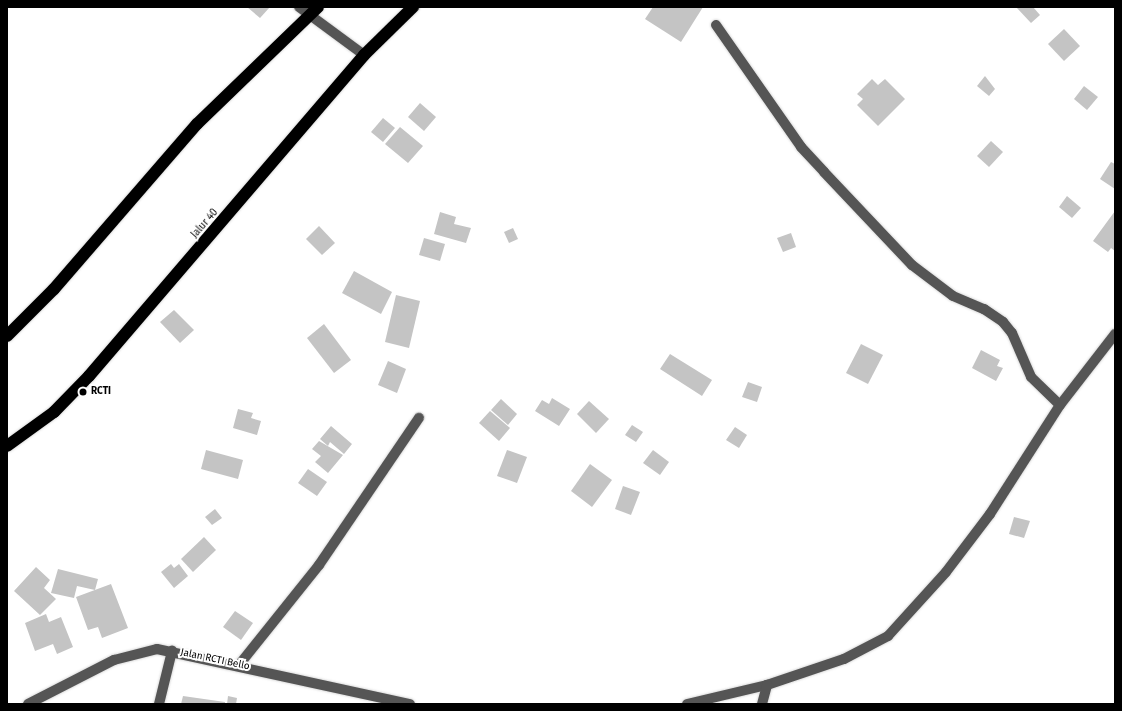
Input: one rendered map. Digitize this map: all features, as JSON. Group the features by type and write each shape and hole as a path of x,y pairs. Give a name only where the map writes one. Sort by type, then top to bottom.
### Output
{"highway":[{"path":"7,336 54,289 196,124 318,7"},
{"name":"Jalur 40","path":"7,446 54,412 90,376 364,55 413,7"}],"street":[{"path":"299,7 308,17 364,55"},
{"path":"716,26 801,147 917,270 953,296 984,309 1003,322 1012,333 1031,377 1060,405"},
{"path":"687,704 767,685 851,656 888,636 904,622 990,514 1060,405 1115,334"},
{"path":"239,665 319,565 419,418"},
{"name":"Jalan RCTI Bello","path":"28,704 114,660 157,649 239,665 410,704"},
{"path":"159,704 172,651"},
{"path":"762,704 767,685"}],"building":[{"path":"247,7 270,7 260,18"},
{"path":"653,7 703,7 681,42 645,19"},
{"path":"1016,7 1033,7 1040,15 1031,23"},
{"path":"1064,29 1080,46 1064,61 1048,44"},
{"path":"985,76 995,89 989,96 977,86"},
{"path":"872,79 878,85 885,79 905,99 878,126 857,105 863,99 857,94"},
{"path":"1084,86 1098,97 1087,110 1074,99"},
{"path":"420,103 436,117 424,131 408,117"},
{"path":"383,118 395,128 383,142 371,132"},
{"path":"400,127 423,146 408,163 385,144"},
{"path":"991,141 1003,152 989,167 977,156"},
{"path":"1111,162 1115,164 1115,189 1100,179"},
{"path":"1067,196 1081,208 1072,218 1059,207"},
{"path":"1115,211 1115,251 1111,248 1108,252 1093,241"},
{"path":"440,212 456,217 454,224 471,228 466,243 434,234"},
{"path":"319,226 335,243 322,255 306,239"},
{"path":"513,228 518,239 509,243 504,232"},
{"path":"791,233 796,247 783,252 777,238"},
{"path":"424,238 445,244 440,261 419,255"},
{"path":"354,271 392,292 381,314 342,293"},
{"path":"396,295 420,301 409,348 385,342"},
{"path":"174,310 194,330 180,343 160,322"},
{"path":"324,324 351,360 334,373 307,338"},
{"path":"861,344 883,355 868,384 846,373"},
{"path":"981,350 1000,360 997,366 1003,368 996,381 972,368"},
{"path":"670,354 712,380 702,396 660,369"},
{"path":"388,361 406,369 397,393 378,385"},
{"path":"748,382 762,387 757,402 742,397"},
{"path":"552,398 570,409 559,426 535,411 542,400 549,404"},
{"path":"501,399 517,414 508,425 491,410"},
{"path":"589,401 609,419 596,433 577,414"},
{"path":"238,409 253,413 251,418 261,421 257,435 233,428"},
{"path":"490,411 510,428 499,441 479,423"},
{"path":"632,425 643,432 636,442 625,435"},
{"path":"331,426 352,444 344,454 330,442 328,446 320,439"},
{"path":"735,427 747,435 739,448 726,440"},
{"path":"319,441 343,455 328,473 315,462 321,456 312,449"},
{"path":"206,450 243,460 238,479 201,469"},
{"path":"507,450 527,457 517,483 497,476"},
{"path":"653,450 669,462 660,475 643,463"},
{"path":"590,464 612,480 592,507 571,491"},
{"path":"308,469 327,482 317,496 298,483"},
{"path":"623,486 640,492 631,515 615,509"},
{"path":"215,509 222,518 212,525 205,517"},
{"path":"1014,517 1030,521 1024,538 1009,534"},
{"path":"204,537 216,550 193,572 181,559"},
{"path":"171,564 174,568 179,564 188,576 174,588 161,572"},
{"path":"36,567 50,580 44,588 56,599 40,615 14,591"},
{"path":"58,569 98,579 95,590 77,586 74,598 51,593"},
{"path":"111,584 128,628 102,638 98,627 88,630 76,597"},
{"path":"235,611 253,623 241,640 223,627"},
{"path":"46,614 49,622 61,617 73,647 57,654 53,644 35,651 25,623"},
{"path":"183,696 225,702 225,704 181,704"},
{"path":"228,696 237,698 236,704 227,704"}],"place":[{"name":"RCTI","path":"83,392"}]}
